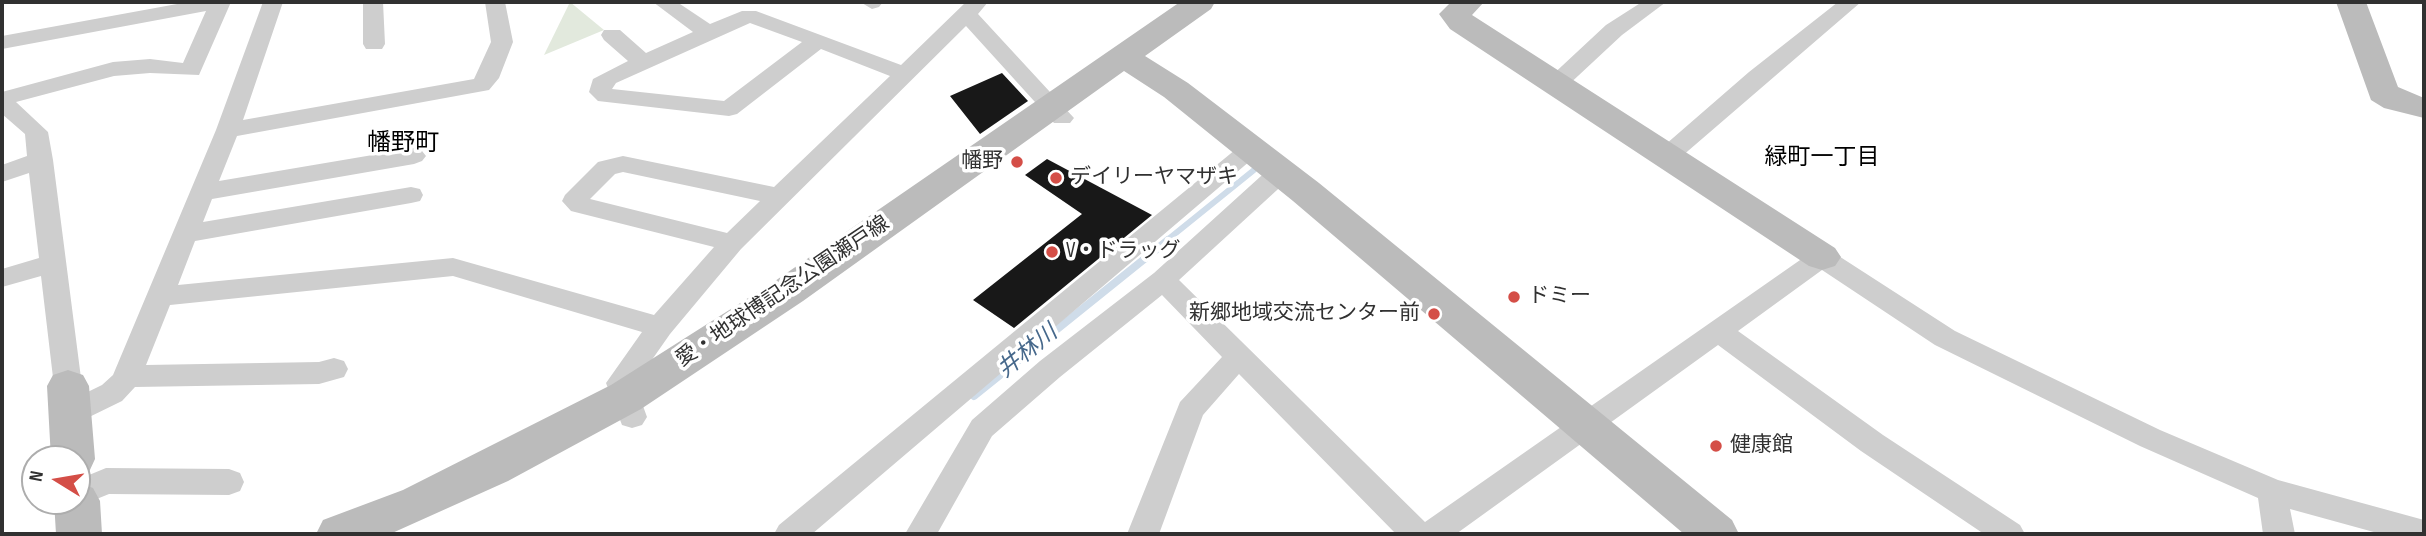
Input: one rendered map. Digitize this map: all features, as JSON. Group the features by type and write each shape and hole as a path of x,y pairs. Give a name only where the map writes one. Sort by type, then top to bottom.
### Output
{"street":[{"path":"2,42 221,2 191,70 150,66 113,69 2,101"},
{"path":"69,400 112,393 121,387 127,376 204,192 273,2"},
{"path":"373,2 374,44"},
{"path":"228,130 481,85 488,78 502,42 495,2"},
{"path":"663,2 707,32"},
{"name":"愛・地球博記念公園瀬戸線","path":"1131,60 1199,2"},
{"name":"愛・地球博記念公園瀬戸線","path":"406,534 542,468 789,291 1131,60 1227,2"},
{"path":"1469,2 1455,14 1456,18 1665,157 1969,351 2150,438 2272,491 2424,533"},
{"path":"1556,84 1614,30 1656,2"},
{"path":"1665,157 1757,76 1851,2"},
{"path":"2351,2 2383,93 2396,101 2424,108"},
{"path":"629,407 620,383 660,327 732,243 974,5 1057,112"},
{"path":"818,40 729,109 606,96 600,92 601,84 608,78 749,15 818,40 905,74"},
{"path":"612,35 642,62"},
{"path":"1131,60 1280,173 1716,534"},
{"path":"2,101 36,132 69,400 72,445"},
{"path":"790,534 1249,149"},
{"path":"204,192 414,156"},
{"path":"2,174 41,160"},
{"path":"732,243 580,205 574,201 607,168 623,164 780,197"},
{"path":"921,534 982,428 1050,369 1163,279 1280,173"},
{"path":"187,234 411,195"},
{"path":"1432,534 1822,257"},
{"path":"2,278 52,262"},
{"path":"160,296 453,267 660,327"},
{"path":"1163,279 1416,534"},
{"path":"1719,331 1872,443 2009,534"},
{"path":"1143,534 1189,410 1240,357"},
{"path":"127,376 319,373 334,369"},
{"name":"愛・地球博記念公園瀬戸線","path":"339,534 629,407"},
{"path":"91,488 106,481 229,482"},
{"path":"2272,491 2279,534"},
{"path":"77,515 79,534"}],"shaded area":[{"path":"570,2 604,30 544,55"}],"building":[{"path":"1002,73 1028,101 980,134 950,96"},
{"path":"1047,159 1152,215 1014,328 973,300 1082,214 1025,175"}],"waterway":[{"name":"井林川","path":"1166,241 1254,170"},
{"name":"井林川","path":"974,396 1168,240"}],"place":[{"name":"幡野","path":"1017,162"},
{"name":"デイリーヤマザキ","path":"1056,178"},
{"name":"V・ドラッグ","path":"1052,252"},
{"name":"ドミー","path":"1514,297"},
{"name":"新郷地域交流センター前","path":"1434,314"},
{"name":"健康館","path":"1716,446"}],"district":[{"name":"幡野町","path":"403,144"},
{"name":"緑町一丁目","path":"1822,158"}]}
